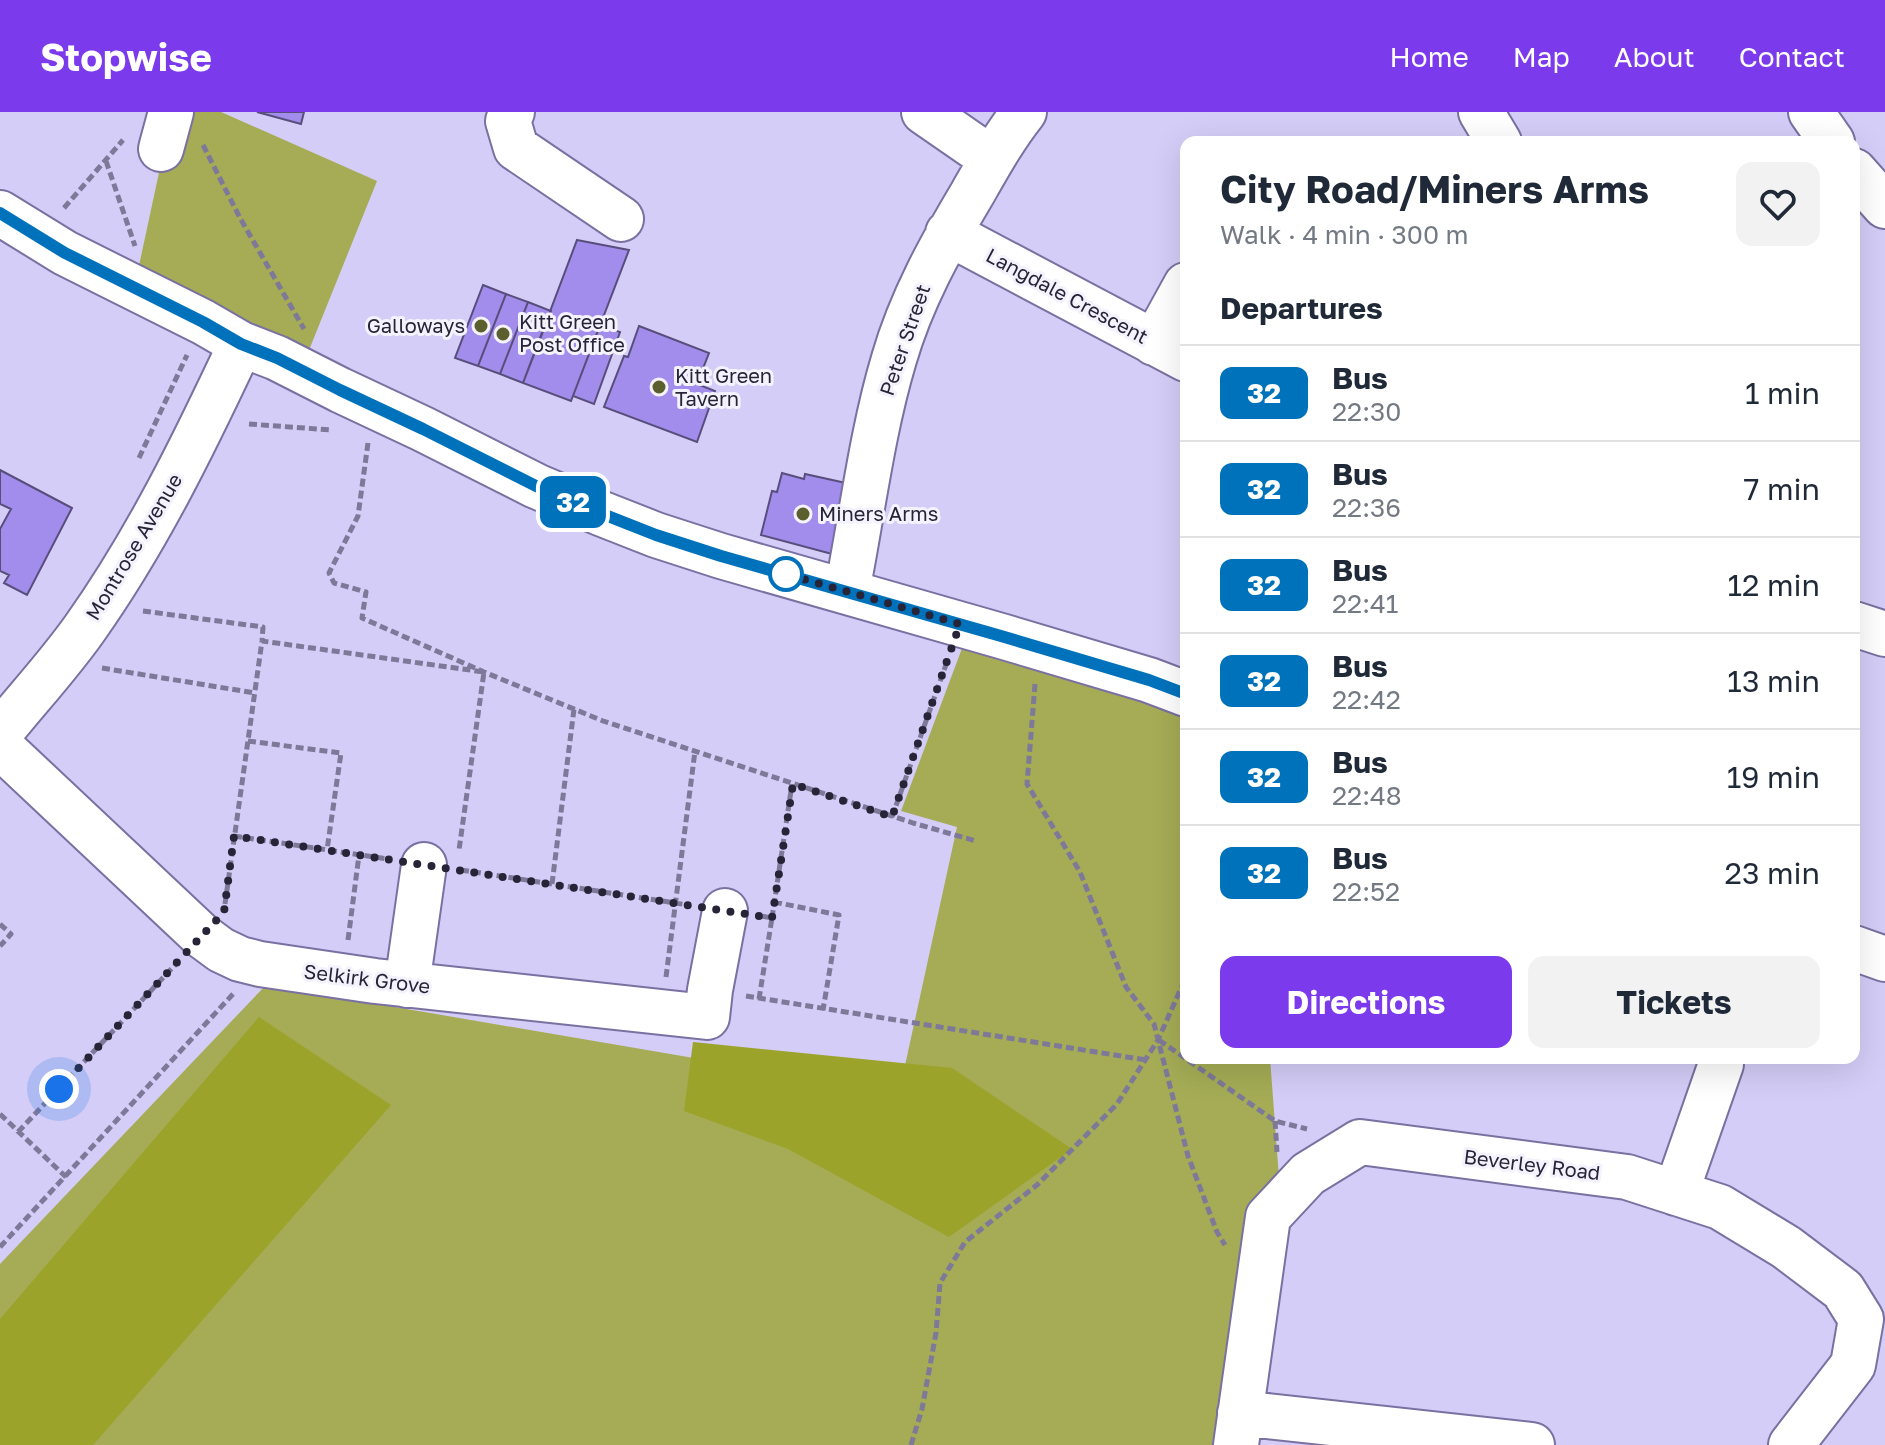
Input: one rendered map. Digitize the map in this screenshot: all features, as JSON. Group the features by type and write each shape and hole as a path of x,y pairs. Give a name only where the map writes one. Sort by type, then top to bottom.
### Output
{"street":[{"path":"512,112 508,121 516,148 621,219"},
{"path":"924,112 992,159"},
{"name":"Peter Street","path":"847,591 883,398 895,356 926,277 948,233 1024,112"},
{"path":"1481,112 1495,136"},
{"path":"1811,112 1828,136"},
{"path":"1860,178 1885,206"},
{"path":"0,213 39,238 241,344 277,358 536,486 609,517 721,556 1038,647 1180,692"},
{"name":"Langdale Crescent","path":"948,233 1170,351"},
{"path":"1170,351 1180,310"},
{"name":"Montrose Avenue","path":"0,733 84,629 144,537 185,463 241,344"},
{"path":"1860,626 1885,634"},
{"name":"Selkirk Grove","path":"0,746 202,936 221,950 260,964 407,985 707,1017 725,911"},
{"path":"407,985 440,867"},
{"path":"1860,950 1885,959"},
{"path":"1676,1193 1721,1064"},
{"path":"1360,1142 1308,1174 1268,1217 1238,1429 1532,1445"},
{"name":"Beverley Road","path":"1360,1142 1627,1177 1720,1207 1786,1247 1843,1290 1861,1319 1853,1365 1791,1445"}],"path":[{"path":"39,238 105,161 165,127 240,218 309,337"},
{"path":"105,161 136,250 134,289"},
{"path":"136,463 203,322"},
{"path":"249,424 339,430"},
{"path":"369,432 358,516 329,573 334,583 366,592 362,618 603,721 892,817 976,841"},
{"path":"18,1132 224,912 263,627 141,611"},
{"path":"892,817 960,624"},
{"path":"262,641 484,672"},
{"path":"1038,647 1027,784 1080,872 1126,987 1154,1024 1188,1156 1225,1245"},
{"path":"102,668 255,693"},
{"path":"440,867 484,672"},
{"path":"552,884 574,709"},
{"path":"248,741 341,753 327,850"},
{"path":"664,990 695,751"},
{"path":"759,999 793,784"},
{"path":"234,836 772,918"},
{"path":"347,945 359,855"},
{"path":"774,902 839,915 823,1010"},
{"path":"0,924 11,934 0,946"},
{"path":"0,1247 260,964"},
{"path":"710,990 1146,1060"},
{"path":"911,1445 922,1409 936,1333 940,1283 965,1242 1037,1185 1117,1104 1158,1040 1180,990"},
{"path":"1158,1040 1180,1055"},
{"path":"1193,1064 1275,1121 1360,1142"},
{"path":"0,1114 66,1177"},
{"path":"0,1233 7,1240"}],"green space":[{"path":"172,112 221,112 377,181 301,370 134,289"},
{"path":"964,643 1180,693 1180,1064 1270,1064 1281,1204 1245,1445 0,1445 0,1264 266,985 899,1093 957,827 901,811"},
{"path":"259,1017 391,1105 93,1445 0,1445 0,1319"},
{"path":"693,1042 952,1068 1072,1149 949,1237 788,1149 684,1111"}],"building":[{"path":"257,112 304,112 301,124"},
{"path":"577,240 629,250 571,401 523,383"},
{"name":"Galloways","path":"483,285 506,294 478,366 455,358"},
{"name":"Kitt Green Post Office","path":"506,294 528,302 500,374 478,366"},
{"path":"528,302 551,311 523,383 500,374"},
{"path":"600,325 620,332 594,404 573,396"},
{"name":"Kitt Green Tavern","path":"639,326 709,353 697,384 715,391 697,442 604,407"},
{"path":"0,470 72,508 27,595 4,583 9,575 0,571 0,529 11,509 0,504"},
{"name":"Miners Arms","path":"782,473 804,479 805,474 846,483 832,554 761,535 772,491 777,492"}],"bus line":[{"name":"32","path":"0,213 65,253 241,344 277,358 536,486 600,513 721,556 1001,636 1180,692"}],"place":[{"name":"Galloways","path":"481,326"},
{"name":"Kitt Green Post Office","path":"503,334"},
{"name":"Kitt Green Tavern","path":"659,387"},
{"name":"Miners Arms","path":"803,514"}],"route":[{"path":"59,1089 224,912 234,836 772,918 793,784 892,817 960,624 786,574"}]}
